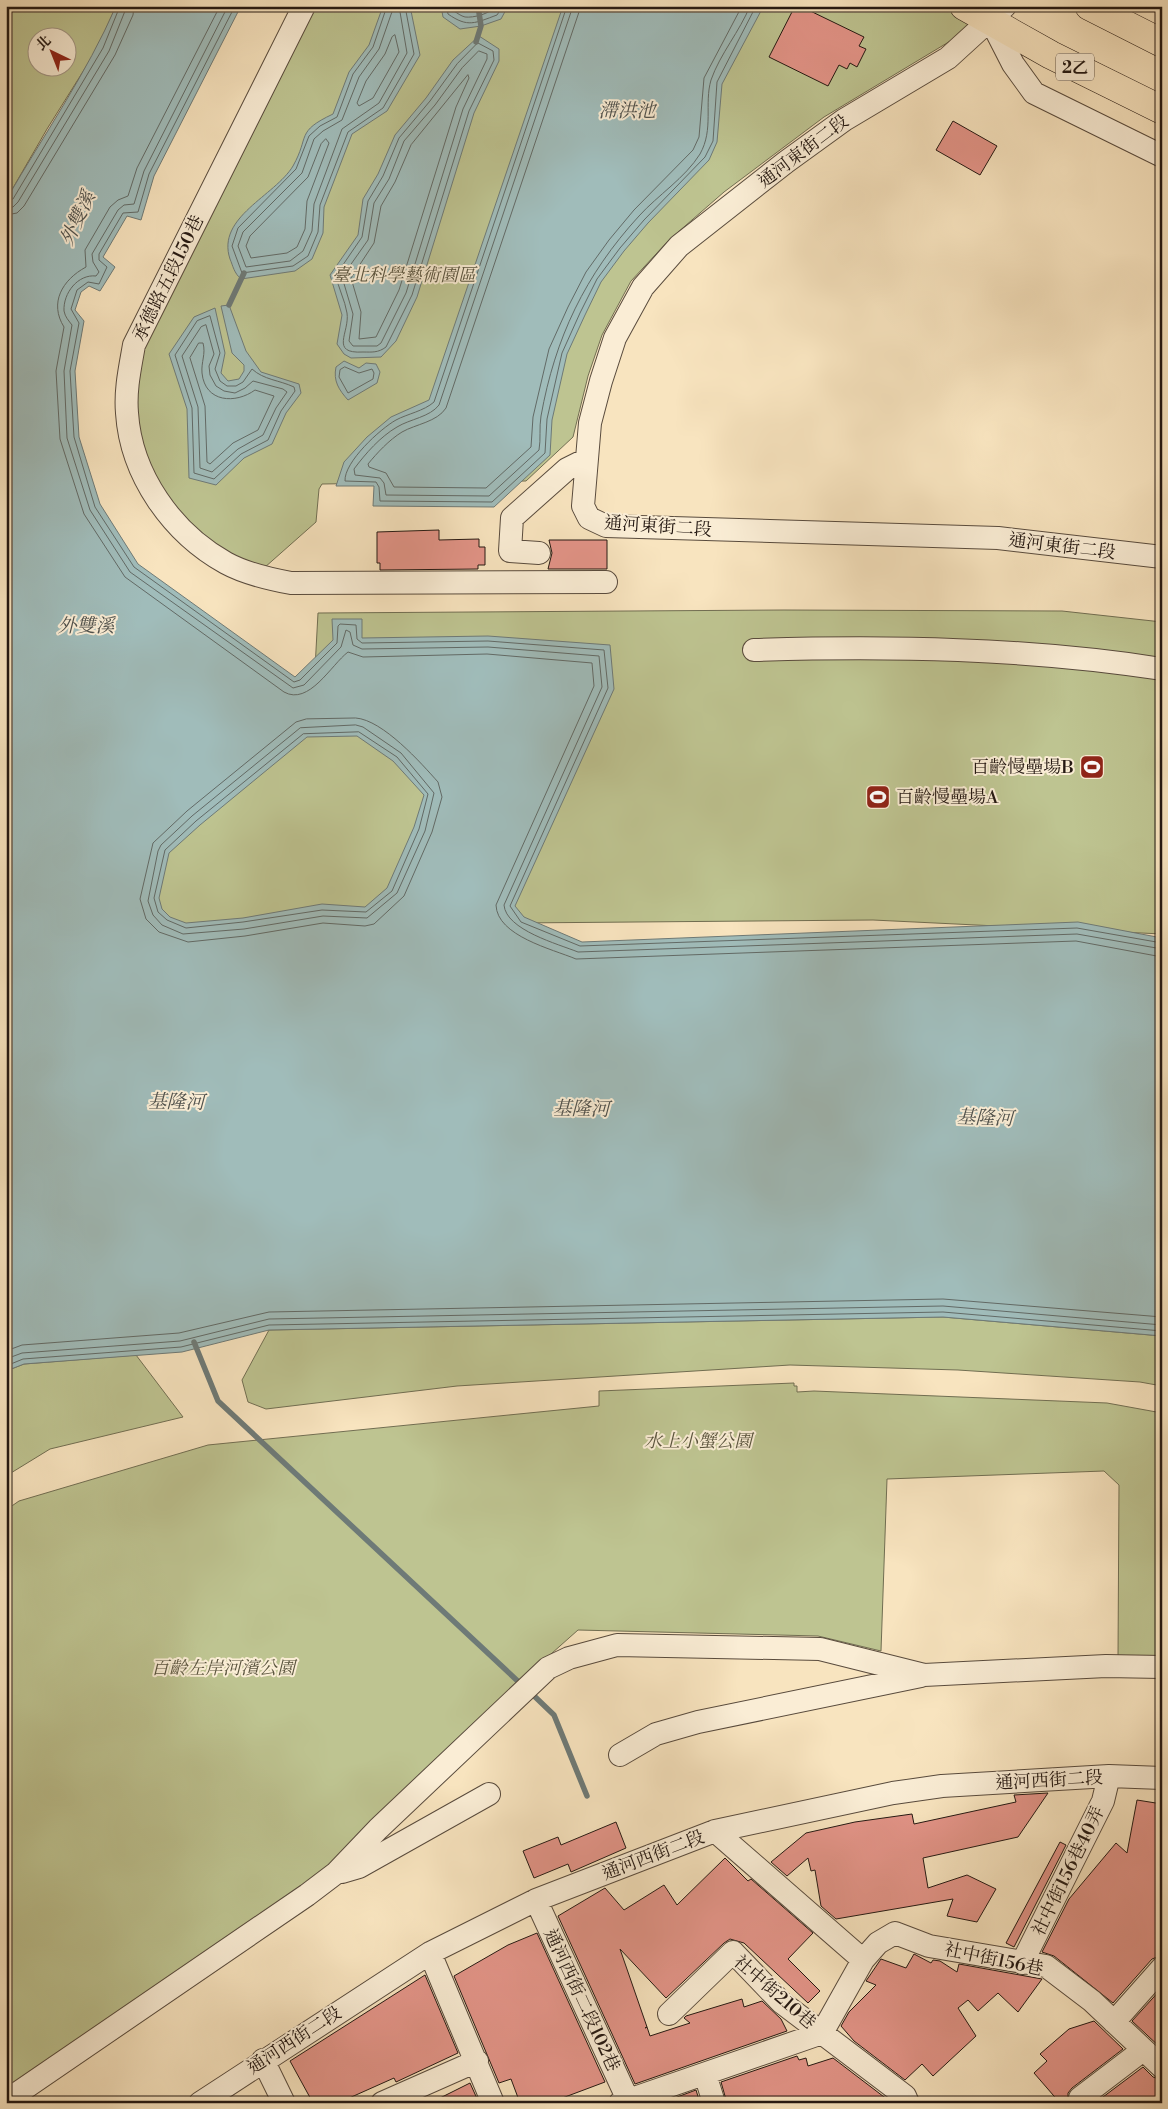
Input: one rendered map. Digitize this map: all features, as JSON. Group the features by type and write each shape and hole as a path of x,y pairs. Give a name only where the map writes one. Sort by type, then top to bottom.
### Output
{"main road":[{"name":"2乙","path":"964,6 998,14 1051,55 1162,110"},
{"path":"1089,6 1162,43"}],"street":[{"name":"承德路五段150巷","path":"304,6 134,345 128,380 127,412 130,441 138,465 153,494 189,538 226,563 255,576 291,584 606,582"},
{"path":"998,14 1013,64 1034,92 1162,156"},
{"name":"通河東街二段","path":"998,14 948,58 844,120 679,246 643,287 615,338 590,423 585,460 583,506 589,518 606,526 998,538 1162,557"},
{"path":"539,553 510,551 512,518 566,469 585,460"},
{"path":"754,650 864,647 968,649 1162,669"},
{"path":"6,2101 299,1901 336,1873 378,1829 548,1668 585,1653 617,1645 743,1647 820,1649 924,1675"},
{"path":"620,1755 656,1734 698,1722 924,1675 1106,1666 1162,1667"},
{"name":"通河西街二段","path":"200,2103 263,2060 430,1953 536,1900 715,1831 893,1793 942,1786 1109,1776 1162,1778"},
{"name":"社中街156巷40弄","path":"1022,1963 1103,1801 1109,1776"},
{"path":"336,1873 359,1867 489,1794"},
{"path":"624,2101 822,2033 863,1960 715,1831"},
{"name":"通河西街二段102巷","path":"536,1900 624,2101"},
{"name":"社中街156巷","path":"863,1960 878,1943 895,1933 929,1946 1046,1966 1092,2001 1162,2068"},
{"name":"社中街210巷","path":"669,2014 734,1952 781,2002 905,2096 908,2103"},
{"path":"430,1953 493,2103"},
{"path":"1114,2022 1162,1968"},
{"path":"1080,2098 1143,2050"},
{"path":"263,2060 284,2103"},
{"path":"382,2103 476,2061"},
{"path":"705,2074 714,2103"}],"green space":[{"path":"6,6 116,6 99,46 47,129 6,200"},
{"name":"臺北科學藝術園區","path":"310,6 985,6 957,37 824,117 724,192 669,240 631,281 602,335 588,376 573,437 526,481 322,484 319,489 316,522 264,568 221,550 179,517 144,462 131,394 141,336"},
{"path":"784,610 1062,611 1162,622 1162,934 873,920 161,926 156,884 165,841 314,687 318,613"},
{"path":"943,1317 1162,1336 1162,1386 1140,1382 958,1370 790,1365 457,1386 266,1409 248,1402 242,1380 269,1330"},
{"path":"136,1355 183,1417 50,1449 6,1476 6,1371 24,1364"},
{"name":"百齡左岸河濱公園","path":"794,1383 794,1386 797,1386 797,1392 814,1391 1107,1403 1162,1413 1162,1657 1118,1658 1119,1485 1104,1471 887,1479 881,1651 818,1636 578,1630 489,1709 304,1894 6,2101 6,1510 19,1501 208,1445 599,1406 599,1391"}],"water":[{"path":"116,6 241,6 154,176 141,220 127,216 103,257 115,267 100,291 89,286 81,292 75,310 84,321 75,371 79,437 100,504 138,564 295,677 333,640 332,619 362,619 362,638 488,636 610,645 614,689 515,906 524,917 582,942 1078,922 1162,938 1162,1336 943,1317 269,1330 182,1352 24,1364 6,1371 6,200 92,56","holes":["357,736 393,761 424,795 414,827 387,888 365,907 322,904 243,918 186,923 170,917 162,909 159,898 169,853 307,737"]},
{"path":"383,6 410,6 420,55 387,111 352,134 324,207 323,233 312,259 295,271 241,279 235,272 230,259 228,244 231,231 250,208 285,177 298,156 308,130 333,114 349,72 369,45"},
{"path":"441,6 508,6 501,19 481,26 460,29 443,17"},
{"name":"滯洪池","path":"563,6 759,6 762,9 722,84 717,142 709,160 648,223 624,251 601,282 585,315 567,354 552,420 550,455 494,507 373,506 374,486 336,486 344,462 367,437 391,417 429,400"},
{"path":"479,36 499,49 499,61 474,113 417,297 396,341 381,357 351,358 344,354 337,344 342,315 330,275 358,235 363,199 378,174 395,135 426,98 453,60"},
{"path":"229,305 246,351 261,372 299,384 301,393 286,413 272,444 244,458 216,485 189,478 187,409 169,354 194,317 215,308 225,353 221,373 228,381 239,379 244,371 244,365 232,353 221,306"},
{"path":"344,361 359,368 366,363 376,364 380,372 377,383 348,400 339,389 335,377 336,367"}],"building":[{"path":"795,6 800,6 864,37 859,46 866,49 857,67 850,63 847,69 839,65 828,86 769,57"},
{"path":"953,121 997,146 980,175 936,150"},
{"path":"439,530 439,540 479,539 479,547 485,547 485,565 478,565 478,569 380,570 380,563 377,563 377,532"},
{"path":"549,540 607,540 607,569 548,569 552,553"},
{"path":"1048,1793 1018,1837 923,1858 928,1888 967,1875 996,1889 977,1922 947,1916 953,1899 836,1919 821,1906 815,1870 811,1871 808,1858 787,1876 771,1862 806,1833 855,1822 912,1814 914,1824 1016,1802 1014,1795"},
{"path":"1137,1800 1162,1804 1162,1955 1152,1959 1113,2003 1054,1956 1042,1952 1069,1899 1116,1843 1127,1853"},
{"path":"616,1822 626,1848 571,1872 568,1864 534,1878 523,1851 558,1837 561,1845"},
{"path":"1060,1842 1066,1845 1014,1947 1006,1943"},
{"path":"725,1858 748,1881 751,1879 813,1933 788,1959 820,1991 808,2003 744,1943 730,1939 666,1998 620,1949 650,2036 690,2023 684,2018 686,2016 742,1999 744,2007 762,2001 781,2019 787,2031 635,2084 558,1916 605,1888 624,1910 664,1885 677,1905"},
{"path":"537,1933 605,2082 549,2103 520,2103 511,2079 499,2083 454,1976 508,1945"},
{"path":"914,1954 931,1963 933,1960 940,1961 957,1972 959,1964 1042,1979 1018,2012 998,1993 978,2011 968,2000 958,2008 976,2036 933,2076 922,2064 905,2080 854,2041 841,2026 849,2012 876,1985 866,1981 881,1959 906,1968"},
{"path":"425,1975 458,2053 396,2082 394,2078 338,2103 313,2103 290,2061"},
{"path":"1162,1988 1162,2049 1132,2021"},
{"path":"1094,2021 1123,2049 1072,2088 1068,2093 1068,2103 1060,2103 1034,2073 1047,2061 1040,2054 1069,2029"},
{"path":"797,2056 799,2060 806,2058 808,2066 833,2058 892,2103 727,2103 721,2082"},
{"path":"1143,2067 1153,2077 1162,2080 1162,2093 1151,2103 1095,2103"},
{"path":"470,2083 479,2103 430,2103"},
{"path":"696,2090 700,2103 661,2103"}],"waterway":[{"path":"476,42 481,26 478,6"},
{"path":"229,305 244,273"},
{"path":"194,1342 218,1401 523,1686"},
{"path":"530,1692 554,1715 587,1796"}],"place":[{"name":"百齡慢壘場B","path":"1092,767"},
{"name":"百齡慢壘場A","path":"878,797"}],"water label":[{"name":"外雙溪","path":"77,218"},
{"name":"外雙溪","path":"86,625"},
{"name":"基隆河","path":"176,1101"},
{"name":"基隆河","path":"581,1108"},
{"name":"基隆河","path":"985,1117"}],"park label":[{"name":"水上小蟹公園","path":"698,1441"}]}
